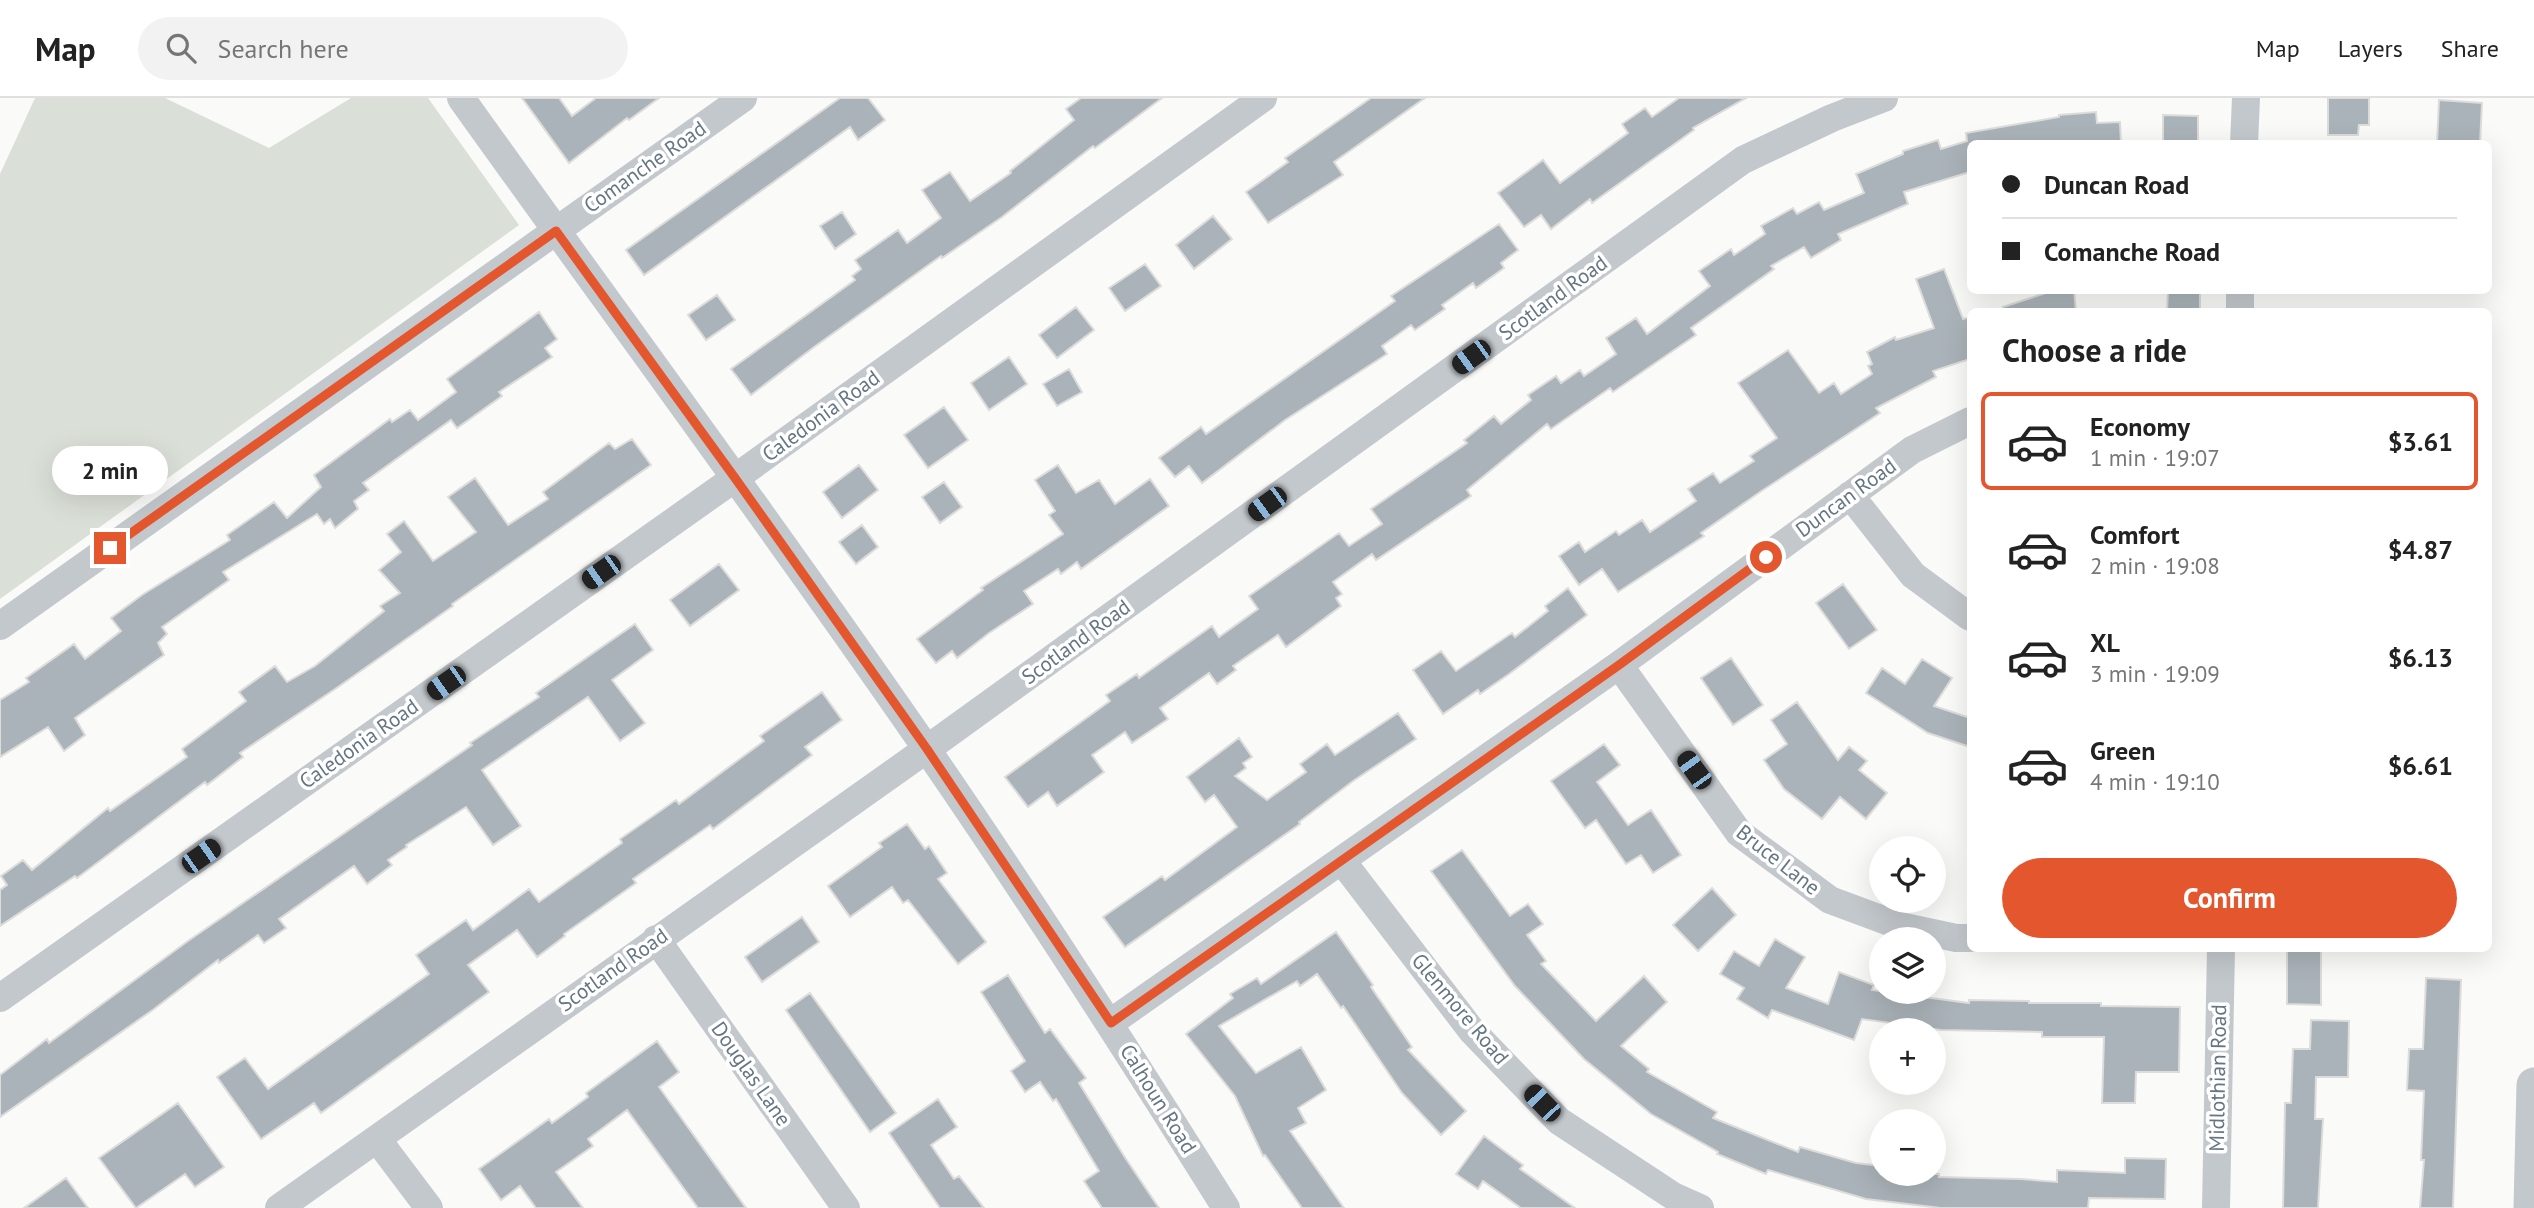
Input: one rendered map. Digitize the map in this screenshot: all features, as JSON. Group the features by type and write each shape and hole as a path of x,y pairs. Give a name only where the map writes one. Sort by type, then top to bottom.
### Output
{"street":[{"name":"Calhoun Road","path":"461,98 927,749 1111,1023 1226,1208"},
{"name":"Comanche Road","path":"0,626 743,98"},
{"name":"Caledonia Road","path":"0,998 735,478 1263,98"},
{"name":"Scotland Road","path":"279,1208 927,749 1744,160 1832,118 1884,98"},
{"path":"2244,140 2246,98"},
{"name":"Duncan Road","path":"1111,1023 1619,665 1912,450 1967,422"},
{"path":"1850,495 1913,575 1967,615"},
{"name":"Bruce Lane","path":"1619,665 1739,833 1830,900 1900,926 1967,938"},
{"name":"Glenmore Road","path":"1342,861 1472,1031 1559,1121 1673,1196 1700,1208"},
{"name":"Douglas Lane","path":"656,939 846,1208"},
{"name":"Midlothian Road","path":"2216,1208 2221,952"},
{"path":"2531,1208 2534,1085"},
{"path":"377,1139 429,1208"}],"shaded area":[{"path":"35,98 165,98 269,148 351,98 428,98 519,225 0,599 0,174"}],"building":[{"path":"522,98 559,98 572,116 596,98 659,98 629,120 627,118 569,163"},
{"path":"840,98 868,98 885,120 858,140 850,127 644,275 626,250"},
{"path":"1081,98 1162,98 1095,148 1093,146 1002,217 942,258 941,256 751,395 731,369 855,280 852,276 861,269 855,260 898,230 907,243 941,218 922,190 950,172 970,201 1011,173 1010,171 1074,120 1066,109"},
{"path":"1371,98 1425,98 1334,162 1343,175 1268,223 1246,192 1288,162 1285,158"},
{"path":"1679,98 1746,98 1693,128 1694,130 1592,203 1590,199 1551,229 1541,215 1524,227 1498,193 1543,160 1560,183 1628,133 1622,124 1645,108 1652,117"},
{"path":"2328,98 2369,98 2369,125 2359,125 2358,135 2328,135"},
{"path":"2439,100 2482,103 2480,140 2437,140"},
{"path":"2096,112 2097,123 2120,122 2121,140 1967,141 1966,133 2059,115"},
{"path":"2163,115 2198,116 2198,140 2163,140"},
{"path":"1938,140 1941,149 1967,141 1967,173 1904,192 1908,204 1838,234 1841,240 1811,258 1804,247 1771,266 1774,269 1691,328 1696,335 1613,392 1610,388 1551,429 1547,424 1467,490 1471,496 1376,560 1372,554 1333,582 1342,594 1336,598 1341,606 1286,647 1278,635 1233,666 1236,670 1217,684 1209,673 1160,708 1168,719 1132,743 1125,732 1092,755 1104,772 1057,806 1048,792 1028,807 1005,777 1110,701 1106,695 1137,674 1139,678 1212,626 1219,637 1258,609 1249,596 1339,533 1349,546 1382,524 1371,509 1467,443 1464,440 1494,416 1501,424 1531,400 1528,395 1556,376 1561,383 1580,370 1584,376 1616,354 1606,338 1636,318 1647,334 1710,286 1699,271 1731,249 1734,255 1765,234 1761,226 1793,208 1797,214 1819,202 1824,210 1864,193 1856,174 1903,154 1903,151"},
{"path":"842,212 856,234 835,249 820,226"},
{"path":"1213,216 1232,239 1194,269 1176,245"},
{"path":"1499,224 1518,250 1501,263 1504,268 1476,288 1473,283 1442,305 1445,309 1415,330 1411,325 1382,346 1387,354 1285,420 1202,483 1189,466 1175,477 1159,458 1201,427 1206,434 1395,301 1391,296"},
{"path":"1145,264 1161,286 1125,311 1109,288"},
{"path":"1944,269 1963,319 1967,318 1967,360 1933,371 1936,377 1876,408 1880,413 1760,492 1701,533 1704,536 1618,592 1602,569 1579,585 1559,556 1579,542 1585,552 1616,531 1619,535 1642,520 1650,532 1696,501 1688,489 1713,473 1720,483 1754,461 1750,456 1777,438 1738,383 1788,350 1819,393 1834,383 1841,394 1872,374 1868,366 1872,364 1867,352 1895,337 1896,340 1934,328 1916,279"},
{"path":"2043,294 2074,294 2076,308 2003,308"},
{"path":"2168,294 2200,294 2200,308 2167,308"},
{"path":"717,295 735,320 706,340 688,315"},
{"path":"1076,307 1094,330 1057,358 1039,335"},
{"path":"539,312 557,339 545,348 552,357 499,392 502,396 457,428 451,420 363,483 369,490 354,501 358,509 335,528 330,519 324,524 317,514 223,572 229,580 162,627 167,634 158,643 164,655 75,718 85,735 64,751 48,727 0,757 0,700 29,682 26,678 74,644 85,659 121,631 111,618 142,595 230,540 227,535 274,502 287,518 321,487 314,475 390,419 392,422 410,410 418,420 456,392 447,379"},
{"path":"1009,357 1027,384 989,410 971,383"},
{"path":"1069,369 1082,392 1057,406 1043,384"},
{"path":"944,407 968,440 928,468 904,435"},
{"path":"632,439 651,465 338,687 240,753 243,757 207,785 205,782 77,878 75,876 0,926 0,890 7,885 1,876 23,860 32,870 108,808 110,811 187,757 182,749 246,701 239,692 275,666 287,682 315,666 384,611 380,606 400,593 379,570 401,552 387,534 404,521 433,561 476,532 448,497 475,478 508,525 548,499 543,492 609,443 615,449"},
{"path":"859,465 878,490 842,518 823,492"},
{"path":"1058,465 1076,493 1099,480 1115,504 1150,479 1169,506 1081,569 1077,562 1061,574 1058,569 1024,591 1033,604 957,658 952,651 936,663 917,639 983,590 981,588 1063,534 1049,515 1055,511 1035,480"},
{"path":"944,482 962,507 940,523 922,497"},
{"path":"862,525 878,547 856,564 839,542"},
{"path":"719,564 739,590 690,626 670,600"},
{"path":"1843,584 1877,630 1849,649 1816,603"},
{"path":"1568,588 1587,615 1480,694 1478,690 1443,714 1413,670 1441,651 1456,671 1512,633 1515,637 1548,611 1545,606"},
{"path":"635,624 653,650 612,680 645,723 620,741 588,697 482,770 521,826 493,845 466,807 406,845 407,847 388,860 392,865 367,884 354,866 279,919 286,928 264,943 258,935 219,963 218,960 154,1009 0,1117 0,1075 47,1039 49,1043 188,941 472,745 470,743 539,697 536,693"},
{"path":"1731,658 1763,705 1733,725 1701,678"},
{"path":"1922,659 1952,678 1934,706 1967,717 1967,746 1928,733 1866,693 1882,668 1905,684"},
{"path":"822,692 842,720 805,747 812,755 713,829 710,825 633,879 636,883 564,934 565,936 537,957 517,930 468,965 489,992 321,1113 314,1103 261,1139 217,1077 245,1058 268,1089 429,974 416,955 466,920 473,930 529,889 539,902 622,843 620,839 676,800 679,804 764,741 760,736"},
{"path":"1797,702 1838,760 1849,747 1867,761 1859,770 1887,793 1866,819 1840,797 1822,819 1784,789 1764,760 1787,744 1771,720"},
{"path":"1398,713 1416,739 1353,781 1299,822 1300,824 1125,947 1103,917 1162,876 1165,880 1237,827 1214,795 1205,802 1187,777 1239,738 1252,757 1243,763 1246,768 1235,776 1267,800 1306,772 1300,764 1327,744 1335,755"},
{"path":"1604,744 1620,765 1597,782 1628,825 1651,810 1681,855 1653,873 1641,855 1626,864 1596,820 1585,828 1551,781"},
{"path":"907,824 925,849 929,846 947,873 938,879 986,942 958,964 908,900 903,903 892,887 850,917 828,886 882,847 879,843"},
{"path":"1462,850 1510,916 1528,904 1543,924 1527,935 1546,961 1541,964 1596,1021 1644,976 1667,1002 1621,1046 1649,1069 1647,1072 1717,1112 1713,1118 1798,1152 1800,1147 1869,1165 1869,1186 1946,1186 1946,1177 2057,1182 2057,1170 2125,1173 2125,1158 2166,1159 2165,1199 2089,1198 2088,1208 1941,1208 1866,1199 1768,1170 1766,1174 1717,1154 1718,1152 1651,1114 1584,1059 1515,986 1431,871"},
{"path":"1712,888 1736,915 1698,951 1673,925"},
{"path":"802,917 819,942 762,982 745,957"},
{"path":"1336,932 1412,1047 1408,1050 1466,1111 1441,1135 1402,1093 1343,1006 1341,1008 1317,974 1300,986 1297,981 1219,1026 1256,1073 1301,1047 1326,1090 1298,1108 1306,1123 1290,1131 1344,1208 1302,1208 1265,1155 1263,1156 1235,1096 1186,1034 1233,998 1230,994 1257,978 1261,984"},
{"path":"1775,939 1805,957 1786,988 1828,1004 1839,972 1869,983 1869,1004 1946,1004 1946,1000 1969,1003 1969,1000 2180,1007 2179,1072 2136,1072 2135,1103 2102,1103 2104,1037 2042,1037 2042,1032 1946,1030 1946,1018 1869,1018 1862,1019 1854,1040 1772,1010 1768,1018 1737,999 1744,988 1720,974 1734,951 1759,966"},
{"path":"2287,952 2321,952 2321,1005 2287,1004"},
{"path":"1008,975 1045,1033 1050,1029 1086,1078 1079,1083 1159,1208 1102,1208 1084,1181 1099,1171 1056,1099 1053,1101 1040,1082 1025,1092 1011,1071 1025,1061 981,992"},
{"path":"2426,978 2461,980 2453,1208 2420,1208 2424,1160 2421,1160 2424,1091 2407,1090 2409,1049 2423,1049"},
{"path":"810,993 896,1113 870,1132 786,1010"},
{"path":"2311,1020 2349,1021 2348,1077 2316,1077 2315,1119 2323,1119 2318,1208 2283,1208 2285,1103 2291,1103 2293,1049 2310,1049"},
{"path":"657,1041 679,1072 659,1087 746,1208 698,1208 627,1110 588,1139 593,1146 556,1172 583,1208 536,1208 520,1186 501,1200 479,1169 549,1119 552,1123 588,1097 586,1093"},
{"path":"938,1099 957,1127 931,1145 954,1179 959,1176 984,1208 940,1208 889,1133"},
{"path":"178,1103 224,1167 195,1187 185,1174 136,1208 99,1158"},
{"path":"1484,1136 1523,1165 1520,1169 1575,1208 1521,1208 1483,1181 1478,1189 1456,1174"},
{"path":"66,1178 88,1208 24,1208"}],"route":[{"path":"110,548 556,231 927,749 1111,1023 1619,665 1766,557"}]}
